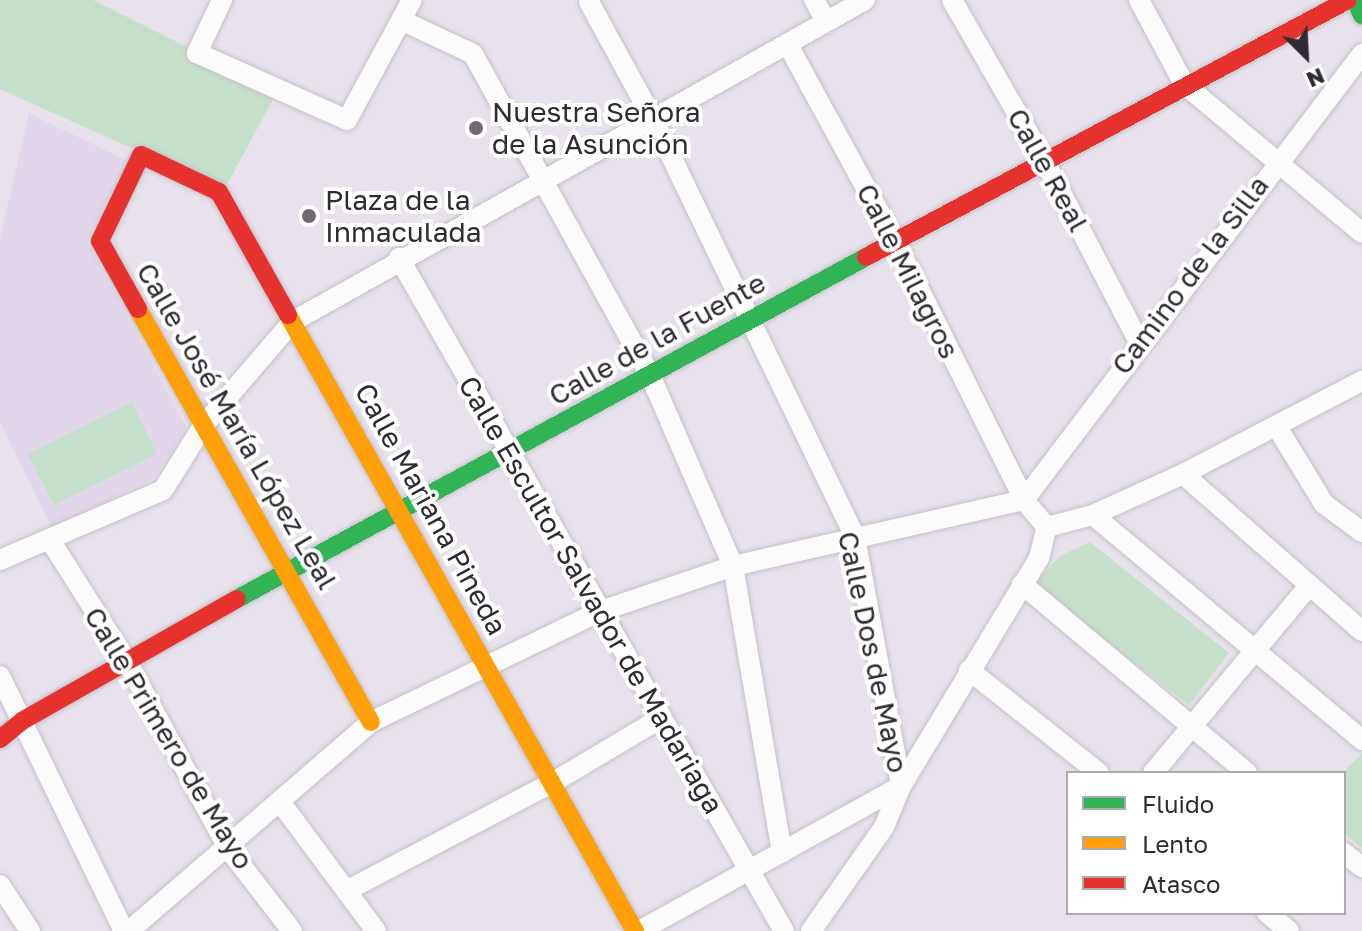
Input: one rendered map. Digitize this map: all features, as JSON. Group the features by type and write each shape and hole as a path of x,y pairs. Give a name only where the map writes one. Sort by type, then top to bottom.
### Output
{"street":[{"path":"222,0 197,53 347,120 412,0"},
{"path":"814,0 826,21"},
{"path":"0,560 163,490 203,426 292,322 399,258 865,0"},
{"name":"Calle Real","path":"952,0 1044,160 1139,342"},
{"path":"1139,0 1184,84 1362,233"},
{"name":"Calle de la Fuente","path":"0,739 22,721 126,660 401,509 1184,84 1348,0"},
{"path":"1355,0 1362,15"},
{"name":"Calle Dos de Mayo","path":"588,1 653,119 747,322 855,537 901,786"},
{"path":"403,21 473,54 650,375 733,566 782,853"},
{"name":"Calle Milagros","path":"788,45 895,241 1024,500 1047,527"},
{"name":"Camino de la Silla","path":"1024,500 1139,342 1362,54"},
{"name":"Calle Mariana Pineda","path":"141,155 219,192 637,931"},
{"name":"Calle José María López Leal","path":"141,155 100,241 371,722"},
{"name":"Calle Escultor Salvador de Madariaga","path":"399,258 784,931"},
{"path":"811,931 884,827 901,786 1039,558 1047,527 1093,515 1183,474 1362,381"},
{"path":"1277,427 1324,504 1362,532"},
{"path":"1183,474 1362,631"},
{"path":"0,676 127,931 281,803 371,722 485,663 601,611 733,566 1024,500"},
{"path":"1093,515 1252,652 1362,740"},
{"name":"Calle Primero de Mayo","path":"50,540 126,660 228,848 292,931"},
{"path":"1022,584 1245,771"},
{"path":"1155,771 1309,586"},
{"path":"969,670 1096,771"},
{"path":"346,891 552,783 661,718"},
{"path":"637,931 901,786"},
{"path":"281,803 376,931"},
{"path":"1346,855 1362,867"},
{"path":"0,885 30,931"},
{"path":"1273,915 1289,931"}],"shaded area":[{"path":"29,113 127,161 87,242 187,428 154,478 52,528 0,422 0,238"}],"green space":[{"path":"0,0 93,0 277,92 224,190 0,89"},
{"path":"132,402 157,454 54,505 28,454"},
{"path":"1090,542 1229,653 1189,705 1034,585 1060,556"},
{"path":"1362,753 1362,848 1346,835 1345,771"}],"traffic: fast":[{"path":"1355,0 1362,15"},
{"path":"237,599 866,257"}],"traffic: slow":[{"path":"138,309 371,722"},
{"path":"288,315 635,931"}],"traffic: jam":[{"path":"866,257 1348,0"},
{"path":"138,309 100,241 141,155 219,192 288,315"},
{"path":"0,739 22,721 237,599"}],"place":[{"name":"Nuestra Señora de la Asunción","path":"476,128"},
{"name":"Plaza de la Inmaculada","path":"309,216"}]}
